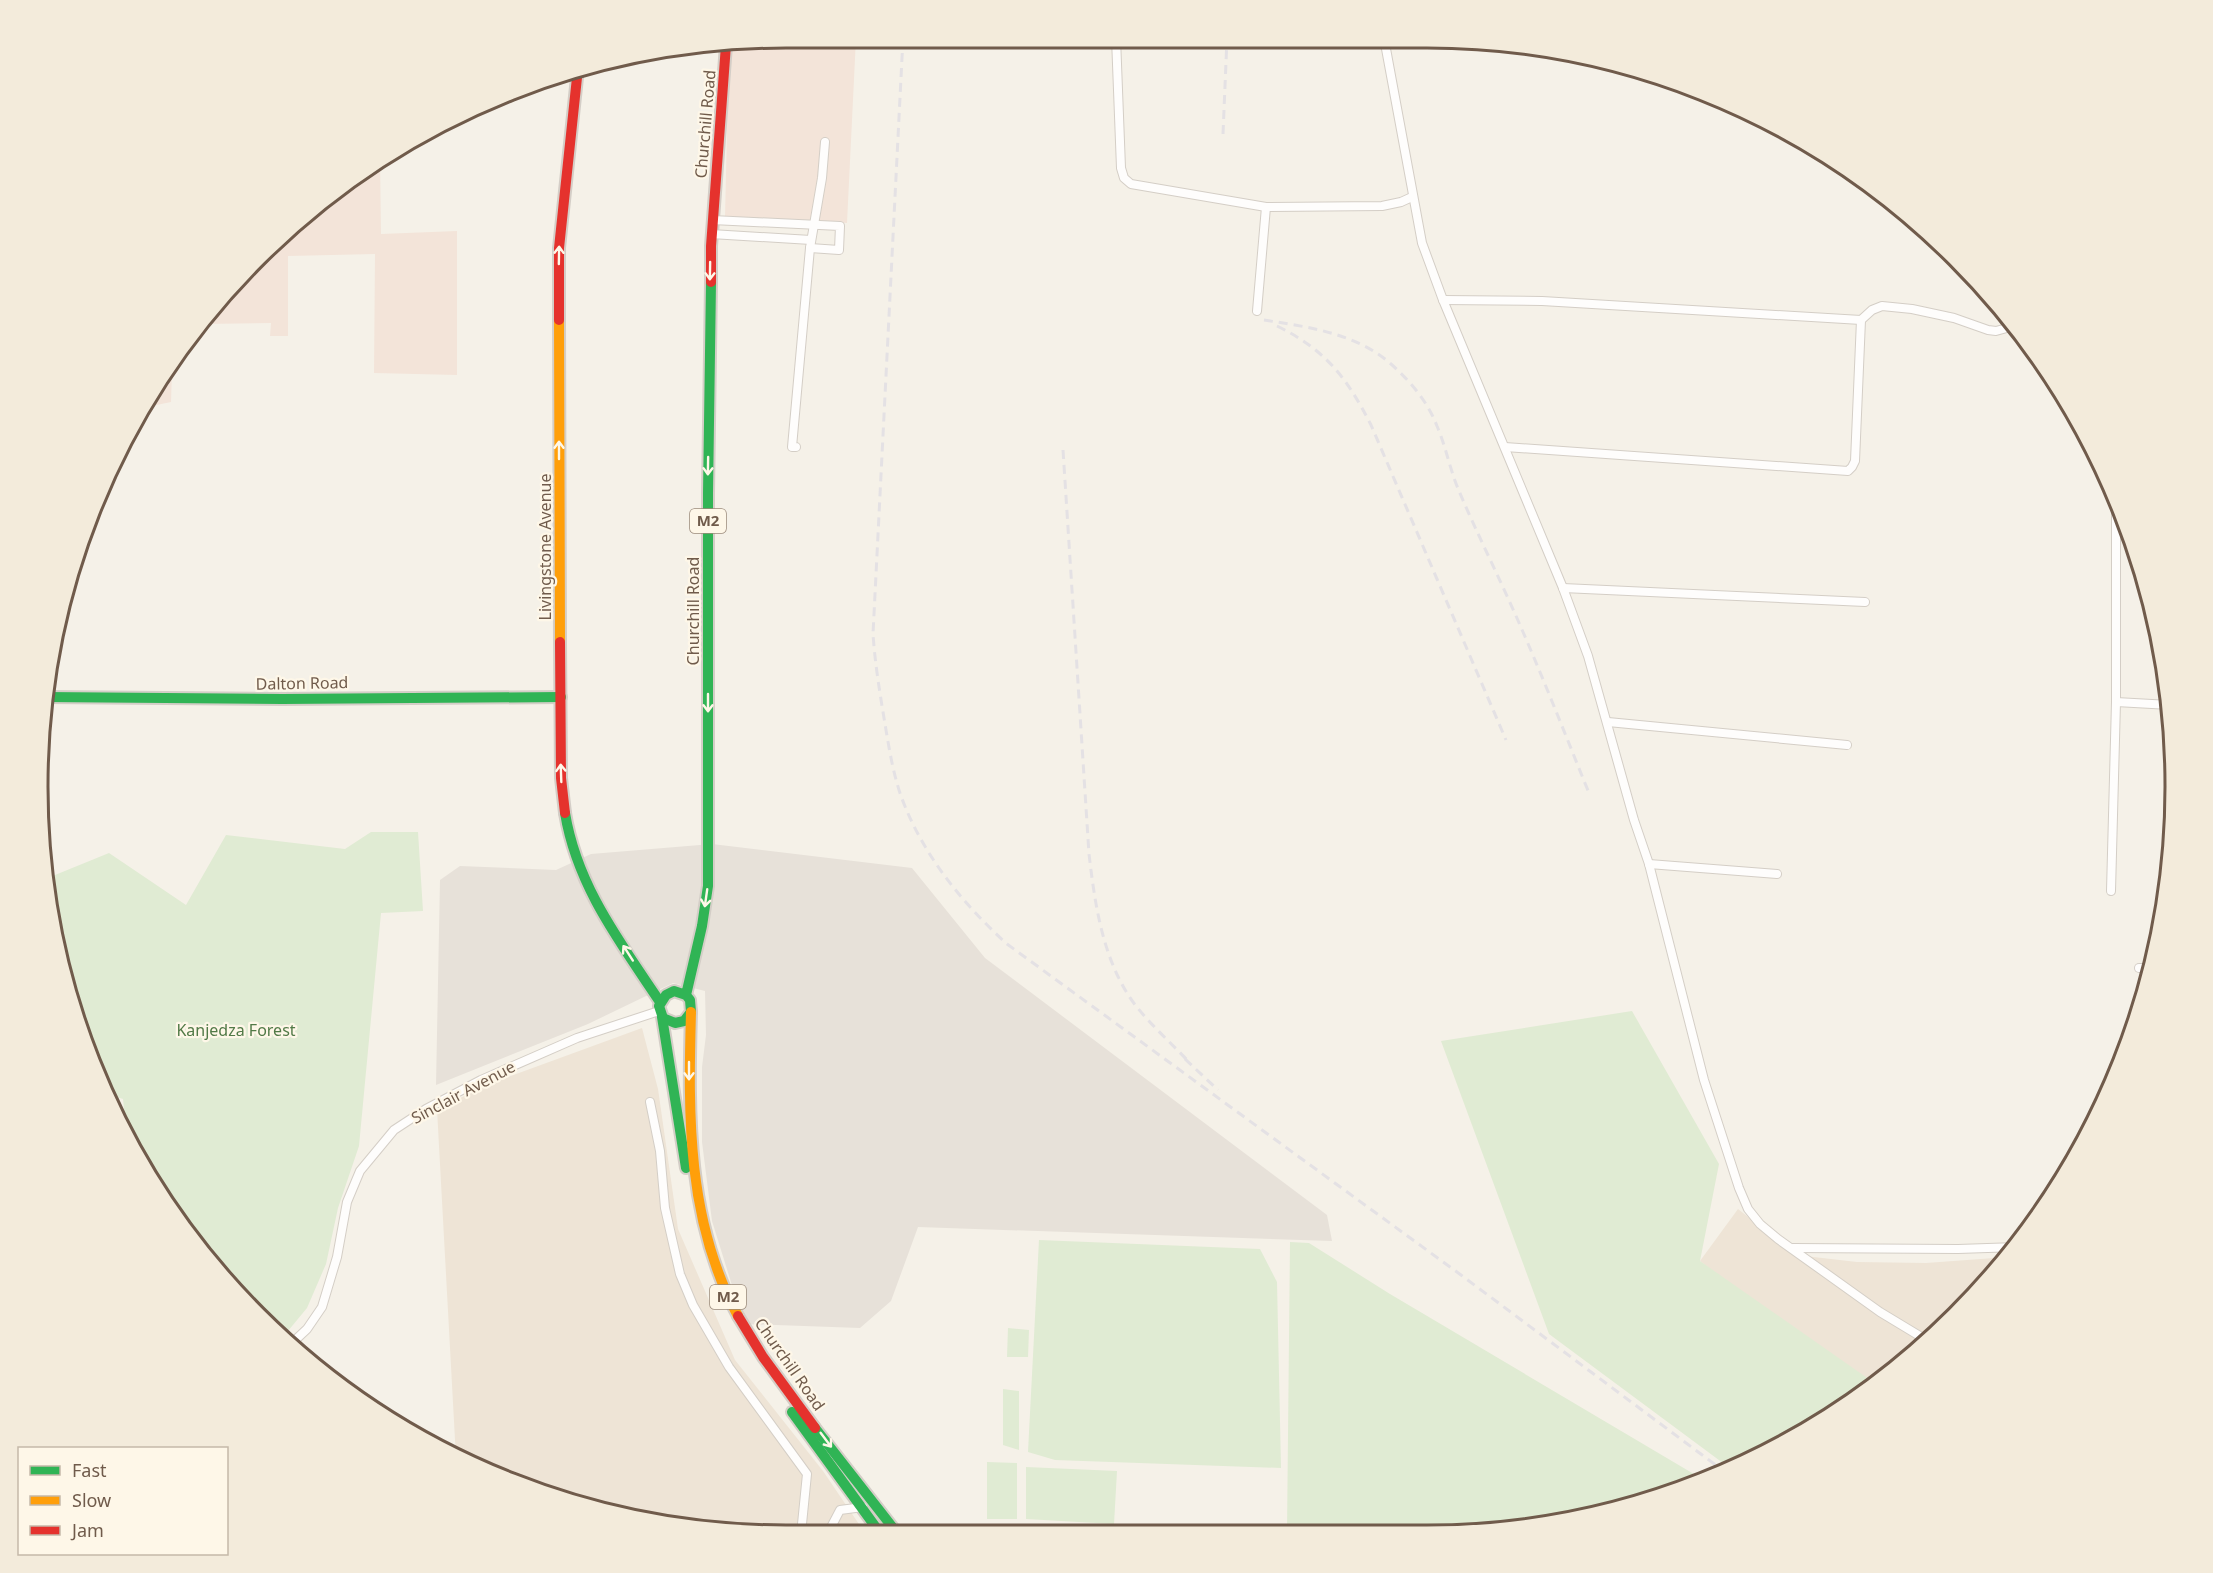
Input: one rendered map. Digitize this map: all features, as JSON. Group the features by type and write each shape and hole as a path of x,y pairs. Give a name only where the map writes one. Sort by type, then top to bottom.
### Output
{"main road":[{"name":"Churchill Road","path":"726,51 711,234 708,494 708,886 702,926 686,995 692,1006 689,1071 692,1134 699,1197 714,1261 726,1294 744,1325 786,1388 891,1525"},
{"name":"Livingstone Avenue","path":"577,79 559,248 561,778 566,822 574,853 591,894 661,1010"},
{"name":"Dalton Road","path":"53,697 282,699 374,696 561,697"},
{"path":"686,995 674,991 667,993 661,1010 672,1023 684,1021 691,1012"},
{"name":"Churchill Road","path":"661,1010 694,1216 718,1298 748,1348 874,1525"}],"street":[{"path":"1116,48 1121,168 1124,178 1131,184 1203,194 1266,207 1382,206 1412,197"},
{"path":"1386,48 1422,243 1443,300 1563,588 1588,656 1634,820 1649,864 1704,1080 1739,1188 1749,1209 1760,1224 1778,1239 1880,1312 1920,1336"},
{"path":"796,447 792,447 811,244 822,178 825,142"},
{"path":"1257,311 1266,207"},
{"path":"711,234 766,237 839,250 840,226 712,220"},
{"path":"766,237 767,222"},
{"path":"1443,300 1542,301 1861,320"},
{"path":"1505,447 1848,471 1854,460 1861,320 1872,310 1882,306 1912,309 1954,318 1988,330 2005,328"},
{"path":"2111,891 2116,702 2116,523"},
{"path":"1563,588 1864,602"},
{"path":"2116,702 2160,704"},
{"path":"1608,723 1846,745"},
{"path":"1649,864 1777,874"},
{"name":"Sinclair Avenue","path":"297,1339 307,1329 322,1307 336,1257 347,1202 360,1171 394,1130 426,1109 481,1080 577,1038 661,1010"},
{"path":"650,1102 660,1151 665,1208 680,1274 693,1305 729,1367 807,1474 802,1525"},
{"path":"1793,1248 2001,1250"},
{"path":"832,1525 840,1510 877,1506"}],"shaded area":[{"path":"856,48 847,223 725,217 729,51"},
{"path":"380,169 381,234 457,231 457,375 374,373 375,254 288,256 288,336 270,336 271,323 212,324 264,264 300,231"},
{"path":"172,376 171,402 154,406"},
{"path":"712,844 912,868 985,958 1327,1215 1332,1241 918,1227 891,1301 860,1328 744,1324 712,1221 702,1142 702,1067 706,1035 705,991 673,983 588,1024 436,1085 440,880 460,866 556,870 591,854"},
{"path":"642,1028 658,1089 678,1229 735,1360 823,1471 860,1525 738,1523 690,1519 642,1511 549,1486 504,1469 455,1447 437,1109 494,1082"},
{"path":"1738,1209 1796,1255 1857,1262 1926,1263 1994,1258 1949,1309 1913,1342 1859,1385 1700,1261"}],"green space":[{"name":"Kanjedza Forest","path":"371,832 418,832 423,911 381,913 359,1146 338,1208 326,1264 307,1308 288,1331 231,1273 201,1236 172,1197 124,1114 123,1099 117,1097 104,1069 73,978 62,931 53,875 109,853 186,905 226,835 345,849"},
{"path":"1632,1011 1719,1164 1700,1261 1868,1378 1837,1401 1796,1426 1723,1463 1549,1334 1441,1041"},
{"path":"1039,1240 1260,1249 1277,1282 1281,1468 1055,1460 1028,1452"},
{"path":"1290,1242 1309,1243 1390,1294 1695,1474 1618,1500 1523,1519 1426,1525 1287,1525"},
{"path":"1008,1328 1029,1330 1028,1357 1007,1357"},
{"path":"1003,1389 1019,1391 1019,1450 1003,1445"},
{"path":"987,1462 1017,1463 1017,1519 987,1519"},
{"path":"1026,1467 1117,1471 1114,1524 1026,1519"}],"railway":[{"path":"902,48 873,634 893,769 901,796 920,838 959,894 1007,944 1461,1275 1716,1466"},
{"path":"1223,134 1227,48"},
{"path":"1264,320 1331,333 1363,345 1391,364 1424,400 1440,434 1459,491 1523,632 1589,793"},
{"path":"1277,326 1322,355 1344,379 1362,408 1506,740"},
{"path":"1063,450 1089,854 1102,933 1116,971 1136,1006 1190,1063"},
{"path":"1185,1059 1218,1090"}],"traffic: fast":[{"path":"686,995 674,991 666,995 659,1006 663,1018 675,1023 684,1021 691,1012 690,1000 686,995 702,926 708,886 708,493 711,282"},
{"path":"53,697 282,699 561,697"},
{"path":"565,813 579,865 590,889 616,935 660,1002"},
{"path":"662,1017 686,1168"},
{"path":"792,1412 874,1525"},
{"path":"815,1428 891,1525"}],"traffic: slow":[{"path":"559,320 560,642"},
{"path":"691,1012 690,1090 694,1168 709,1243 721,1280 738,1316"}],"traffic: jam":[{"path":"711,282 711,246 726,51"},
{"path":"559,320 559,248 577,79"},
{"path":"560,642 561,778 565,813"},
{"path":"738,1316 763,1357 815,1428"}]}
